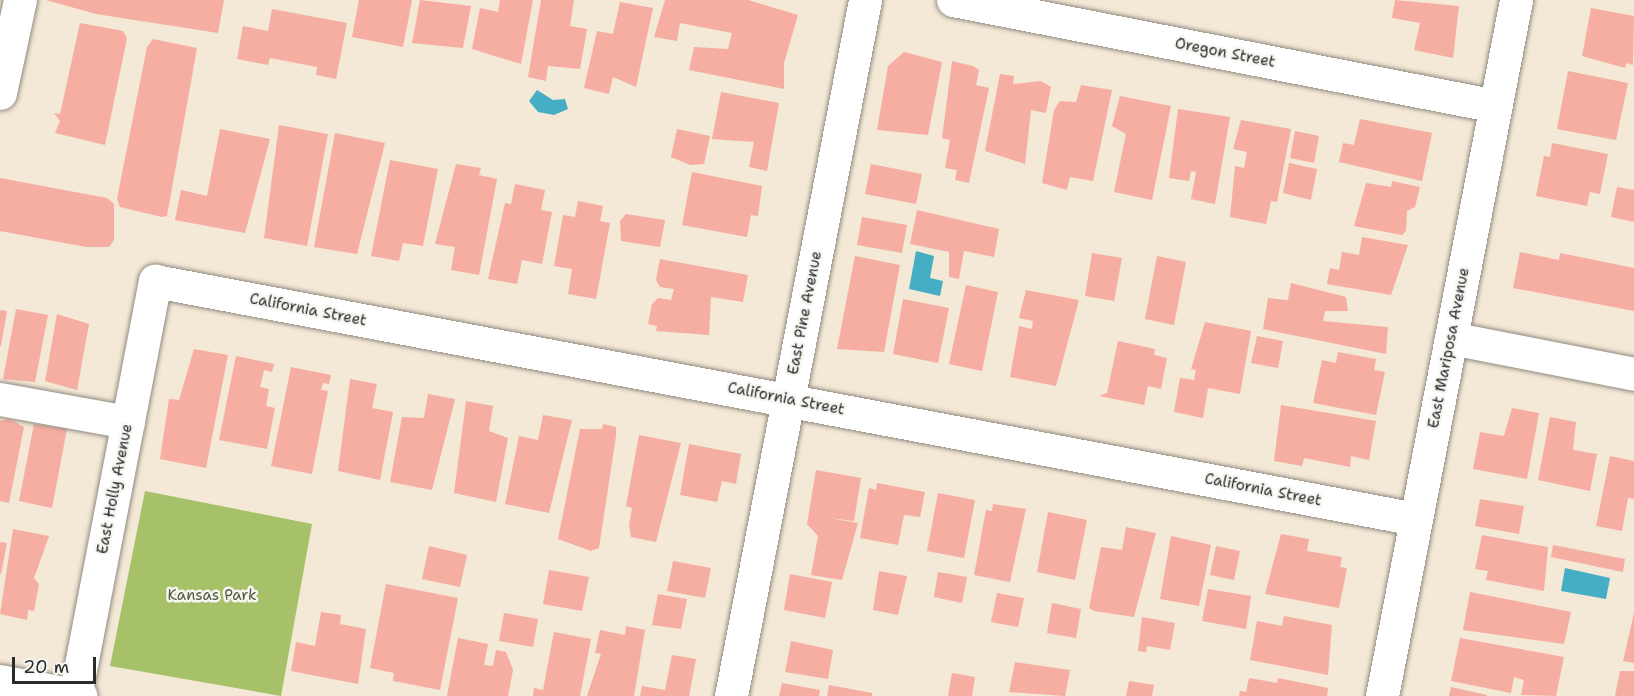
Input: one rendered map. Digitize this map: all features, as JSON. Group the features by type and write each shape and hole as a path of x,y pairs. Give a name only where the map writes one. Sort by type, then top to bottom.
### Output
{"street":[{"path":"0,93 20,0"},
{"name":"East Pine Avenue","path":"731,696 865,0"},
{"name":"Oregon Street","path":"953,0 1496,106"},
{"name":"East Mariposa Avenue","path":"1382,696 1516,0"},
{"name":"California Street","path":"155,281 1416,519"},
{"name":"East Holly Avenue","path":"77,696 155,281"},
{"path":"1451,338 1634,374"},
{"path":"0,399 128,422"},
{"path":"0,681 77,696"}],"green space":[{"name":"Kansas Park","path":"145,491 312,524 281,696 110,666"}],"water":[{"path":"537,90 553,100 565,99 568,109 554,115 538,112 529,101"},
{"path":"916,251 934,256 930,278 943,281 940,296 909,289"},
{"path":"1565,568 1610,578 1606,599 1561,591"}],"building":[{"path":"46,0 224,0 218,33 96,14"},
{"path":"359,0 412,0 403,47 352,37"},
{"path":"420,0 471,6 463,48 412,43"},
{"path":"500,0 533,0 521,64 472,49 480,8 498,12"},
{"path":"541,0 574,0 570,26 587,29 580,69 548,66 546,81 528,77"},
{"path":"665,0 748,0 798,15 784,63 784,89 689,70 694,47 728,49 732,33 680,23 677,41 654,37"},
{"path":"1395,0 1459,6 1453,58 1414,50 1420,23 1392,18"},
{"path":"620,2 653,8 636,87 613,77 609,94 584,88 597,31 613,34"},
{"path":"1591,8 1634,16 1633,65 1626,63 1625,68 1582,56"},
{"path":"272,9 347,23 336,79 316,75 317,67 270,58 268,65 237,59 243,26 268,31"},
{"path":"80,23 123,31 127,38 105,145 55,133 60,121 54,113 60,114"},
{"path":"153,39 197,48 167,216 162,217 120,207 117,199 147,47"},
{"path":"904,52 942,62 928,135 877,130 888,66"},
{"path":"952,61 973,66 979,70 976,85 989,88 969,183 955,180 957,170 945,168 950,140 942,138"},
{"path":"1568,71 1628,83 1616,140 1557,129"},
{"path":"1000,74 1014,76 1013,84 1041,81 1051,87 1046,113 1031,110 1025,164 985,151"},
{"path":"1081,85 1112,90 1093,181 1070,177 1067,190 1042,183 1054,110 1060,101 1076,102"},
{"path":"721,92 779,103 767,171 749,167 754,142 712,139"},
{"path":"1120,96 1171,106 1152,200 1114,192 1126,134 1112,126"},
{"path":"1178,109 1230,117 1215,204 1191,199 1196,172 1191,171 1189,181 1169,178"},
{"path":"1360,119 1432,133 1422,181 1339,162 1343,143 1354,145"},
{"path":"1241,120 1291,129 1277,202 1271,201 1266,224 1230,217 1235,166 1244,168 1247,152 1233,149"},
{"path":"279,125 328,134 307,246 264,238"},
{"path":"220,129 270,139 245,233 175,220 181,190 207,196"},
{"path":"677,129 710,136 704,164 690,165 671,157"},
{"path":"1295,131 1319,136 1314,163 1290,158"},
{"path":"335,133 385,143 357,254 314,247"},
{"path":"1552,143 1608,154 1600,194 1590,192 1587,206 1536,196 1544,156 1550,157"},
{"path":"390,160 438,169 423,246 403,243 399,261 371,256"},
{"path":"1289,163 1317,169 1311,200 1283,193"},
{"path":"456,164 481,168 479,175 497,179 479,275 451,270 455,247 435,244"},
{"path":"871,164 922,174 916,204 865,194"},
{"path":"692,172 762,186 758,216 751,215 747,237 682,225"},
{"path":"0,178 107,198 114,204 114,240 109,247 86,247 0,231"},
{"path":"1392,181 1420,187 1415,207 1407,211 1406,231 1402,235 1354,226 1366,183 1391,187"},
{"path":"515,184 545,190 541,210 552,212 542,264 522,260 517,284 488,279 505,203 511,204"},
{"path":"1617,187 1634,190 1634,222 1611,217"},
{"path":"578,201 603,206 600,221 610,223 596,299 568,294 572,269 554,266 563,215 575,217"},
{"path":"917,210 999,229 994,257 964,251 959,279 949,277 949,252 910,244"},
{"path":"626,214 665,220 660,247 621,241 620,221"},
{"path":"862,217 907,225 902,253 857,245"},
{"path":"1362,237 1408,245 1391,295 1327,284 1330,268 1339,270 1342,252 1359,255"},
{"path":"1520,252 1559,260 1560,253 1634,268 1634,311 1513,288"},
{"path":"1092,253 1122,258 1114,301 1085,296"},
{"path":"855,256 900,265 884,352 837,349"},
{"path":"1157,256 1186,262 1174,325 1145,319"},
{"path":"660,259 748,275 743,302 711,297 709,335 656,331 657,326 648,324 652,304 658,298 671,300 674,289 660,287 656,280"},
{"path":"1291,283 1346,297 1348,311 1325,311 1323,321 1388,327 1386,354 1263,329 1268,298 1288,300"},
{"path":"966,285 998,292 982,371 949,364"},
{"path":"1026,290 1079,300 1056,386 1010,377 1019,326 1032,329 1033,321 1019,318"},
{"path":"903,299 949,308 938,363 893,354"},
{"path":"16,309 48,315 35,382 3,379"},
{"path":"0,310 7,311 1,346 0,346"},
{"path":"57,314 89,324 77,390 45,381"},
{"path":"1205,322 1251,331 1240,394 1208,388 1203,418 1174,412 1180,378 1194,380 1196,370 1191,369"},
{"path":"1257,336 1283,341 1278,368 1251,363"},
{"path":"1118,341 1155,349 1154,355 1167,358 1161,389 1148,386 1144,405 1099,396 1107,393"},
{"path":"194,349 228,355 206,468 160,459 169,399 179,400"},
{"path":"1338,352 1376,359 1374,370 1385,372 1376,415 1313,403 1322,360 1336,363"},
{"path":"236,356 274,364 272,372 264,370 260,387 269,389 266,406 275,408 267,449 219,440"},
{"path":"291,367 331,375 329,384 323,383 321,390 328,391 312,474 271,466"},
{"path":"350,379 377,384 372,408 393,412 380,480 338,471"},
{"path":"428,394 455,399 432,490 390,482 402,417 424,418"},
{"path":"466,401 493,406 489,431 508,438 496,502 454,493"},
{"path":"1281,405 1376,421 1369,460 1351,456 1350,467 1304,458 1302,466 1274,461"},
{"path":"1512,408 1539,413 1527,479 1473,469 1480,432 1504,436"},
{"path":"543,415 572,420 549,513 505,504 519,436 538,440"},
{"path":"1550,417 1576,422 1573,450 1597,454 1590,491 1538,480"},
{"path":"10,419 24,427 9,503 0,501 0,421"},
{"path":"34,424 67,429 52,508 19,501"},
{"path":"603,424 616,427 616,436 599,548 591,551 558,539 580,429 602,429"},
{"path":"639,435 681,443 656,542 631,537 629,525 632,508 626,506"},
{"path":"689,444 741,454 736,484 722,481 717,502 680,495"},
{"path":"1610,456 1634,461 1634,499 1628,498 1622,531 1596,526"},
{"path":"816,470 861,478 854,521 829,518 858,523 842,580 811,575 818,536 807,524"},
{"path":"877,483 925,492 920,517 904,515 898,545 860,538 869,488 876,490"},
{"path":"938,493 975,500 964,558 927,551"},
{"path":"1480,499 1524,506 1519,534 1475,526"},
{"path":"993,504 1026,509 1010,582 974,575 986,510 992,511"},
{"path":"1048,512 1087,520 1075,580 1037,572"},
{"path":"1126,527 1156,533 1134,617 1094,611 1089,608 1101,547 1122,550"},
{"path":"13,529 49,536 34,578 39,584 34,611 28,610 27,620 0,614"},
{"path":"1281,534 1309,539 1307,551 1342,557 1340,567 1347,568 1339,608 1265,594"},
{"path":"1482,535 1548,547 1544,591 1486,580 1488,571 1475,569"},
{"path":"1171,536 1211,545 1199,606 1160,599"},
{"path":"0,542 7,543 1,574 0,574"},
{"path":"1553,545 1625,559 1623,572 1551,557"},
{"path":"429,546 467,555 460,587 422,579"},
{"path":"1216,546 1240,551 1234,580 1210,575"},
{"path":"673,561 711,568 705,598 667,591"},
{"path":"549,570 589,577 582,611 543,604"},
{"path":"879,571 907,576 898,615 873,610"},
{"path":"938,572 967,577 962,603 934,597"},
{"path":"790,574 832,582 825,618 784,610"},
{"path":"386,584 458,598 440,690 393,681 394,673 370,668"},
{"path":"1208,589 1251,596 1246,629 1202,621"},
{"path":"1470,592 1571,612 1564,644 1463,630"},
{"path":"997,593 1024,598 1018,627 991,622"},
{"path":"658,594 687,599 681,629 652,625"},
{"path":"1052,603 1081,609 1076,638 1047,633"},
{"path":"321,612 341,615 340,624 366,629 358,684 291,671 296,642 315,646"},
{"path":"504,613 538,619 533,647 499,641"},
{"path":"1634,613 1634,663 1623,661"},
{"path":"1284,616 1332,625 1328,675 1250,660 1257,621 1282,626"},
{"path":"1142,617 1175,623 1170,650 1147,646 1146,652 1138,651"},
{"path":"626,626 645,630 634,696 587,696 601,654 595,653 600,630 625,635"},
{"path":"554,632 591,639 580,696 533,696 534,688 543,690"},
{"path":"458,638 488,644 484,665 493,666 496,650 506,652 513,670 508,696 447,696"},
{"path":"1460,638 1564,657 1556,696 1521,695 1524,680 1514,677 1511,693 1451,681"},
{"path":"791,641 833,650 828,679 785,672"},
{"path":"672,655 696,659 689,696 640,696 642,686 665,690"},
{"path":"1015,662 1070,670 1065,696 1009,692"},
{"path":"1620,671 1634,671 1634,696 1615,696"},
{"path":"952,673 975,677 972,696 948,696"},
{"path":"1249,678 1277,683 1278,678 1328,688 1327,696 1239,696 1240,691 1246,692"},
{"path":"1129,681 1154,685 1152,696 1126,696"},
{"path":"782,683 820,690 819,696 779,696"},
{"path":"829,685 872,693 872,696 827,696"},
{"path":"1451,687 1487,695 1487,696 1449,696"}]}
